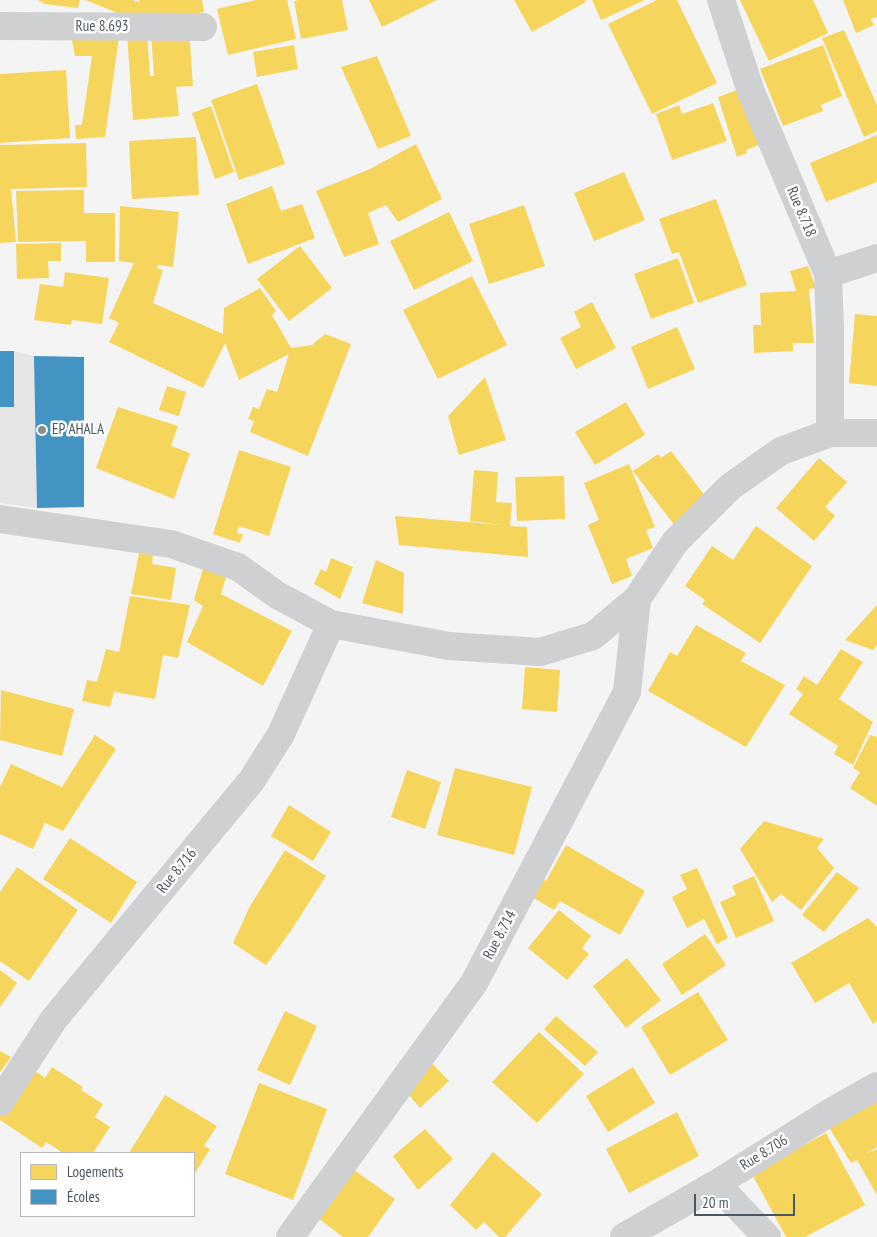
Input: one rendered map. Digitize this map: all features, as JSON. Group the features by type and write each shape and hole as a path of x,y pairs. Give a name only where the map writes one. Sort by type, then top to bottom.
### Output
{"street":[{"name":"Rue 8.718","path":"721,0 751,92 828,274 830,433"},
{"name":"Rue 8.693","path":"0,26 203,27"},
{"path":"828,274 877,258"},
{"path":"0,519 170,544 238,567 277,595 331,624 448,646 540,652 593,636 637,599 675,542 730,487 781,450 830,433 877,434"},
{"name":"Rue 8.714","path":"290,1237 474,983 627,692 637,599"},
{"name":"Rue 8.716","path":"0,1102 54,1019 252,780 281,734 331,624"},
{"name":"Rue 8.706","path":"624,1237 716,1184 829,1113 877,1086"},
{"path":"716,1184 767,1237"}],"shaded area":[{"name":"EP AHALA","path":"0,351 14,351 34,356 84,357 84,507 37,508 0,503"}],"building: Logements":[{"path":"38,0 80,0 78,8 45,4"},
{"path":"85,0 134,0 140,2 139,0 202,0 204,12 141,22"},
{"path":"256,0 287,0 296,39 228,55 217,9"},
{"path":"342,0 348,30 301,39 294,1"},
{"path":"369,0 437,0 382,27"},
{"path":"514,0 585,0 586,2 532,32"},
{"path":"592,0 645,0 601,20"},
{"path":"657,0 677,0 717,83 652,114 608,24"},
{"path":"740,0 813,0 828,33 769,61"},
{"path":"843,0 877,0 877,17 871,19 874,25 856,33"},
{"path":"189,29 193,86 176,87 179,116 133,120 127,34 147,33 150,76 154,76 151,33"},
{"path":"844,30 877,105 877,131 864,137 822,38"},
{"path":"119,37 105,137 76,139 75,125 82,125 92,56 75,56 72,40"},
{"path":"294,45 298,69 257,77 253,52"},
{"path":"823,45 842,96 821,105 823,111 783,126 760,69"},
{"path":"377,56 411,136 378,149 341,67"},
{"path":"66,70 70,138 0,143 0,74"},
{"path":"257,84 285,164 239,180 211,100"},
{"path":"740,89 759,145 746,150 747,153 737,157 718,97"},
{"path":"713,103 727,141 672,160 656,114 679,105 682,114"},
{"path":"211,106 234,172 215,179 192,113"},
{"path":"877,135 877,182 826,202 810,163"},
{"path":"196,137 199,195 132,199 129,141"},
{"path":"86,143 87,187 11,189 16,242 0,243 0,145"},
{"path":"416,144 442,199 398,222 386,205 368,213 379,244 344,257 316,191 370,169"},
{"path":"624,172 645,220 594,241 574,193"},
{"path":"272,186 281,211 302,204 315,238 248,264 226,204"},
{"path":"84,190 84,213 115,213 115,262 86,262 86,241 18,242 16,191"},
{"path":"716,199 747,285 698,303 679,252 672,254 659,219"},
{"path":"524,205 545,266 489,284 469,224"},
{"path":"120,206 179,212 173,267 158,265 157,268 163,270 153,303 223,334 224,308 260,288 276,311 272,315 291,348 312,345 325,334 351,344 308,456 250,432 254,421 248,419 253,407 259,409 267,389 277,392 289,354 239,380 225,343 203,388 109,342 119,323 109,318 134,263 119,261"},
{"path":"449,212 473,261 414,290 390,241"},
{"path":"61,243 61,261 48,261 49,278 17,279 16,244"},
{"path":"300,246 332,288 289,321 257,279"},
{"path":"678,258 694,303 651,319 634,274"},
{"path":"808,266 816,288 809,289 814,343 793,343 793,351 754,353 753,325 761,325 760,293 796,291 790,271"},
{"path":"65,272 109,278 102,324 72,320 71,325 34,320 40,284 63,287"},
{"path":"472,276 507,345 438,379 403,310"},
{"path":"592,302 616,348 576,369 560,338 581,327 574,312"},
{"path":"855,314 877,316 877,386 849,383"},
{"path":"677,327 695,369 648,389 631,347"},
{"path":"485,377 506,440 459,455 448,416"},
{"path":"167,386 186,392 179,416 159,410"},
{"path":"626,402 645,435 595,465 575,432"},
{"path":"118,407 178,426 171,446 190,453 174,499 96,468"},
{"path":"239,450 291,467 269,536 239,526 237,533 243,534 240,543 213,534"},
{"path":"671,451 709,501 675,526 633,471 658,454 661,458"},
{"path":"819,458 847,482 825,507 835,516 814,541 776,508"},
{"path":"629,464 655,527 646,530 653,548 626,559 632,576 612,584 588,525 599,520 584,483"},
{"path":"474,470 498,472 496,502 512,503 510,526 527,527 528,557 399,545 395,516 504,525 470,521"},
{"path":"564,476 565,519 517,521 515,477"},
{"path":"756,526 812,566 760,643 702,604 705,600 685,586 712,546 733,560"},
{"path":"139,553 153,555 152,564 176,568 171,600 131,594"},
{"path":"331,558 353,567 340,599 314,584 321,569 326,572"},
{"path":"376,560 404,573 403,614 362,603"},
{"path":"204,565 227,574 221,594 292,631 263,686 187,642 203,606 194,600"},
{"path":"130,596 190,605 178,658 163,655 155,699 114,692 110,707 82,701 87,680 97,682 106,649 119,652"},
{"path":"877,605 877,645 873,650 845,640"},
{"path":"696,625 746,653 741,661 785,685 746,747 648,691 670,652 677,656"},
{"path":"841,649 863,662 839,699 873,722 853,765 834,754 838,746 789,714 803,694 796,689 804,676 817,685"},
{"path":"525,667 560,670 557,712 522,709"},
{"path":"1,690 74,709 62,756 0,740"},
{"path":"95,735 116,749 63,831 45,823 33,849 0,834 0,787 11,764 62,787"},
{"path":"870,735 877,737 877,806 850,788 860,772 853,768"},
{"path":"455,768 532,787 514,855 437,835"},
{"path":"407,770 441,782 425,829 391,817"},
{"path":"289,805 331,832 313,861 271,836"},
{"path":"764,821 824,839 817,848 834,868 801,910 781,894 772,902 740,849"},
{"path":"70,838 137,882 111,923 43,879"},
{"path":"566,845 645,891 620,935 560,901 554,910 532,897 543,878 546,881"},
{"path":"285,850 326,876 266,965 233,943 250,906"},
{"path":"17,867 78,910 29,981 0,961 0,892"},
{"path":"697,868 728,938 717,944 704,919 687,928 672,897 687,889 680,875"},
{"path":"837,872 859,888 824,932 802,915"},
{"path":"754,876 774,921 736,938 720,902 736,895 732,886"},
{"path":"559,910 591,936 582,948 589,954 567,980 528,948"},
{"path":"868,918 877,927 877,1021 873,1024 849,983 815,1003 791,963"},
{"path":"705,934 726,965 682,995 662,964"},
{"path":"627,958 661,1000 626,1028 593,986"},
{"path":"0,970 17,983 0,1007"},
{"path":"698,992 728,1040 670,1075 641,1027"},
{"path":"285,1011 317,1026 290,1085 257,1070"},
{"path":"556,1016 598,1052 585,1066 544,1029"},
{"path":"539,1032 584,1074 537,1123 492,1082"},
{"path":"0,1051 11,1057 0,1072"},
{"path":"424,1055 449,1081 420,1108 398,1082"},
{"path":"28,1066 45,1078 52,1067 83,1087 81,1090 103,1104 95,1117 110,1127 94,1152 61,1152 46,1142 42,1148 0,1120 0,1108"},
{"path":"633,1067 655,1103 608,1132 586,1096"},
{"path":"259,1083 327,1109 293,1200 225,1174"},
{"path":"165,1095 217,1126 204,1146 210,1149 195,1173 195,1152 130,1152"},
{"path":"877,1099 877,1147 866,1154 877,1149 877,1195 857,1160 851,1163 825,1121"},
{"path":"677,1112 699,1156 629,1193 606,1149"},
{"path":"425,1129 453,1159 418,1190 393,1156"},
{"path":"826,1133 865,1205 805,1237 786,1237 752,1174"},
{"path":"493,1152 542,1194 505,1237 499,1237 484,1222 476,1230 450,1205"},
{"path":"354,1170 395,1199 368,1237 343,1237 318,1218"}],"building: Écoles":[{"path":"0,351 14,351 14,407 0,407"},
{"path":"34,356 84,357 84,507 37,508"}],"place":[{"name":"EP AHALA","path":"42,430"}]}
